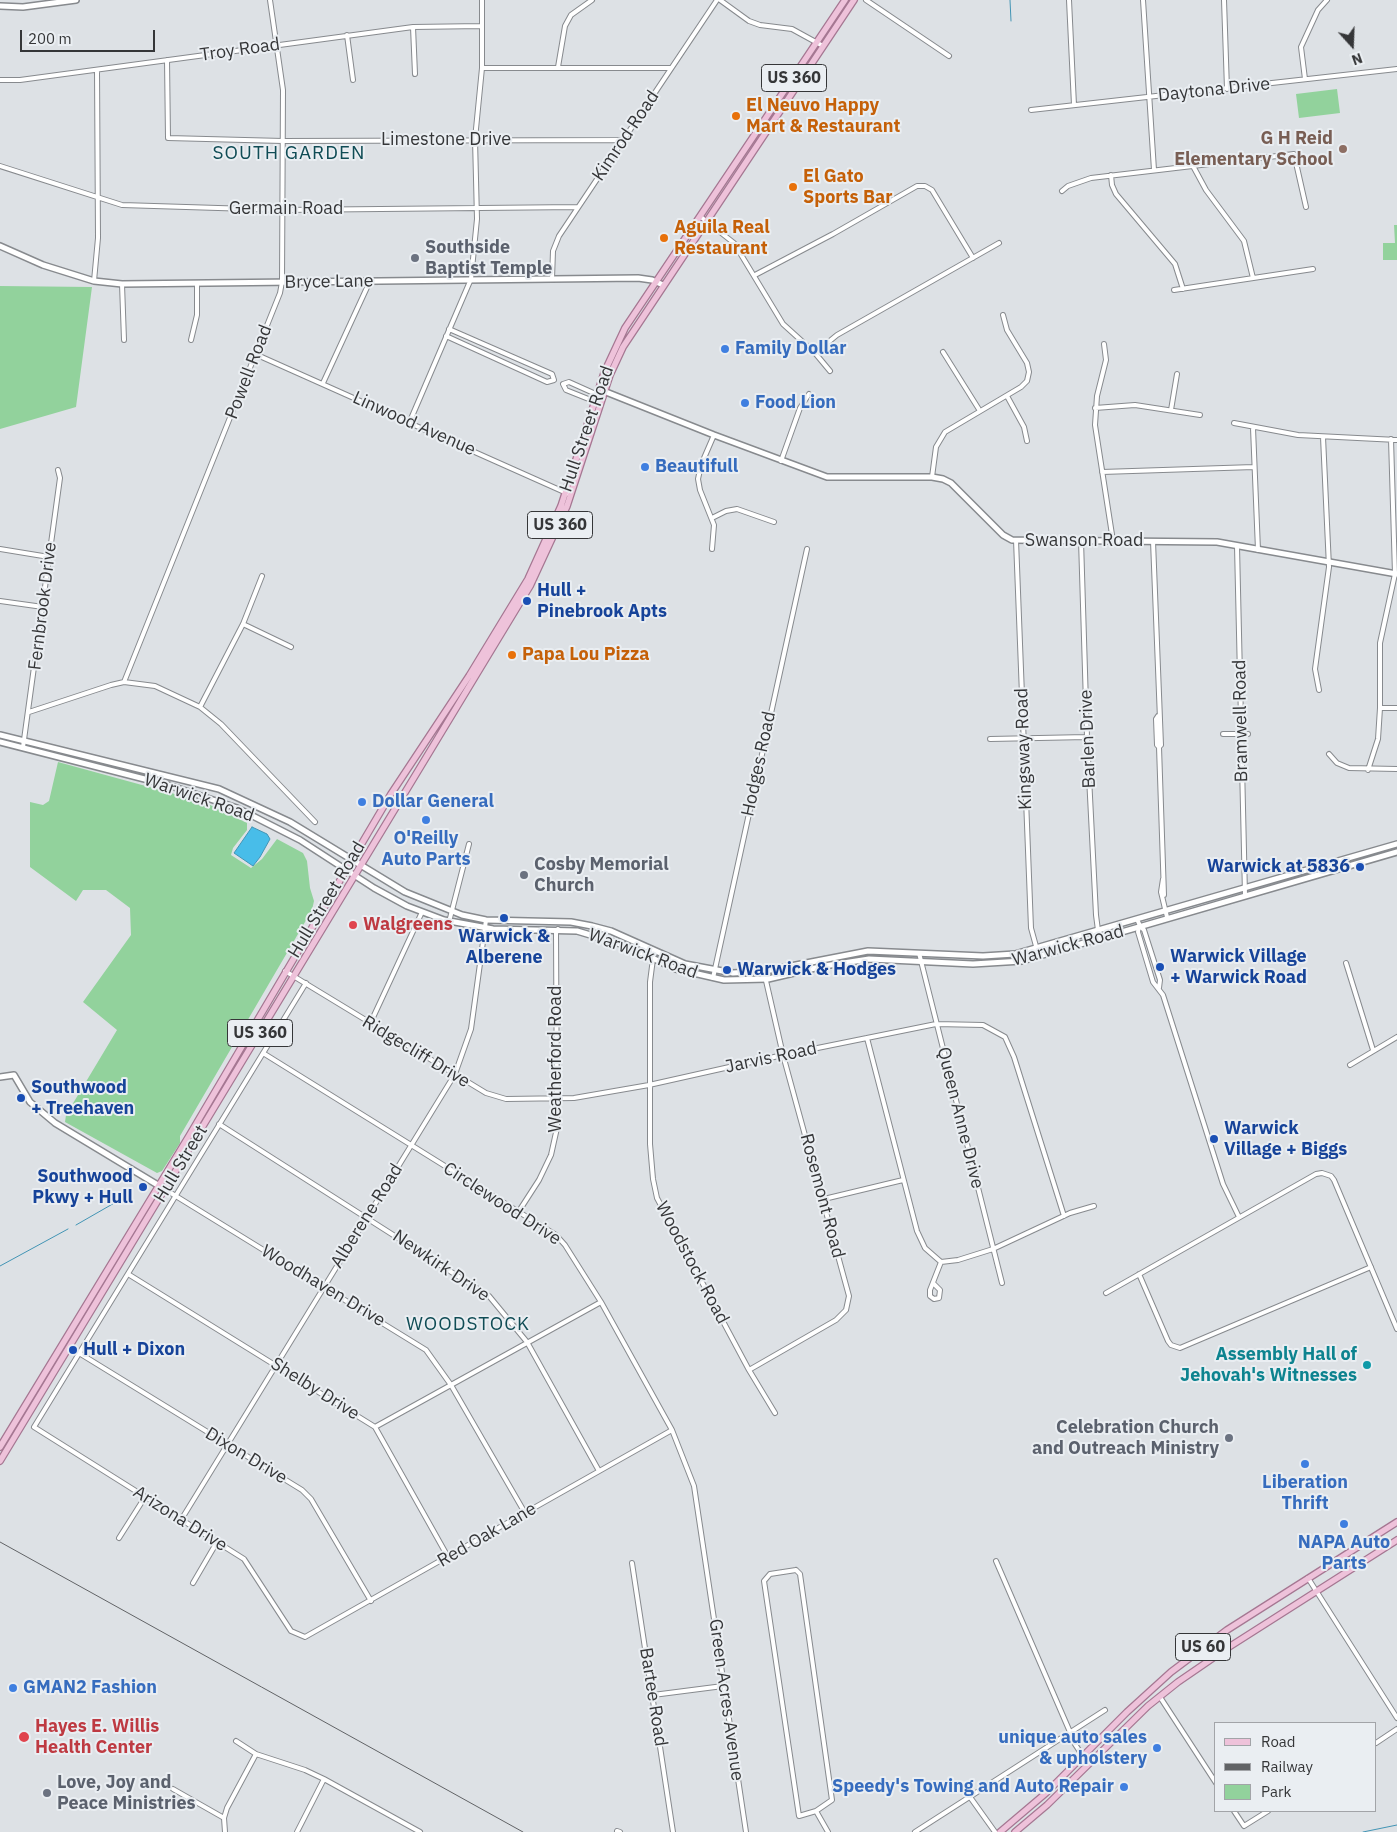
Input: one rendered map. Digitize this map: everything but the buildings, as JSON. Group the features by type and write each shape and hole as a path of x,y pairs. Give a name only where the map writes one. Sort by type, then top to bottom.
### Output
{"main road":[{"path":"0,6 23,7 76,0"},
{"name":"Hull Street Road","path":"820,45 845,0"},
{"name":"Hull Street Road","path":"362,866 530,586 552,543 598,403 611,357 625,328 704,218 820,45 854,0"},
{"name":"Hull Street Road","path":"601,393 623,347 664,285 704,218"},
{"name":"Bryce Lane","path":"0,246 43,265 94,281 122,284 638,278 664,285"},
{"name":"Swanson Road","path":"601,393 781,461 833,478 932,477 952,483 1003,535 1016,540 1217,542 1396,574"},
{"name":"Hull Street Road","path":"285,971 391,794 512,608 542,551 568,493"},
{"name":"Warwick Road","path":"0,735 219,789 290,822 405,892 452,911 486,920 571,922 587,925 610,931 686,964 733,973 764,972 852,953 884,951 999,956 1036,950 1137,918 1397,844"},
{"name":"Warwick Road","path":"0,742 168,785 237,808 300,840 356,876 422,912 449,922 484,928 558,929 602,937 676,969 713,978 740,981 766,979 853,961 885,958 991,964 1039,957 1245,895 1397,852"},
{"name":"Hull Street","path":"0,1461 362,866"},
{"name":"Hull Street","path":"0,1447 285,971"},
{"name":"Woodhaven Drive","path":"0,1077 14,1075 30,1102 43,1114 166,1190"},
{"name":"US 60","path":"1000,1832 1046,1793 1171,1672 1227,1630 1397,1522"},
{"name":"US 60","path":"1015,1832 1160,1697 1215,1656 1397,1540"}],"street":[{"name":"Powell Road","path":"124,682 280,293 282,282 282,76 270,0"},
{"path":"410,421 471,279 477,208 475,139 482,68 482,0"},
{"path":"558,67 565,26 571,15 592,0"},
{"path":"718,0 749,21 760,25 792,29 820,45"},
{"name":"Kimrod Road","path":"552,278 553,251 559,236 718,0"},
{"path":"866,0 949,56"},
{"path":"1069,0 1074,105"},
{"path":"1143,0 1154,170"},
{"path":"1224,0 1227,89"},
{"path":"1305,79 1301,47 1318,10 1327,0"},
{"name":"Troy Road","path":"0,80 20,80 413,27 482,26"},
{"path":"413,27 415,74"},
{"path":"347,35 353,80"},
{"name":"Limestone Drive","path":"167,60 168,138 283,141 622,140"},
{"path":"482,68 671,68"},
{"name":"Daytona Drive","path":"1031,110 1397,69"},
{"path":"94,281 98,238 97,70"},
{"path":"1062,191 1068,186 1091,178 1294,154 1306,207"},
{"name":"Germain Road","path":"0,166 122,205 282,210 578,207"},
{"path":"1193,166 1206,190 1244,241 1253,278"},
{"path":"1111,175 1112,185 1116,194 1175,264 1183,289"},
{"path":"755,275 833,234 917,186 925,186 932,190 973,258"},
{"path":"704,218 734,243 783,324 816,353 830,372"},
{"path":"816,353 837,335 999,243"},
{"path":"1174,290 1313,269"},
{"path":"323,383 370,281"},
{"path":"122,284 124,340"},
{"path":"191,340 197,315 198,284"},
{"path":"932,477 934,452 941,437 950,428 1025,384 1029,372 1027,363 1005,326 1003,315"},
{"path":"446,336 548,382 554,380 552,374 449,329"},
{"path":"1104,344 1106,360 1095,408 1096,434 1113,541"},
{"path":"943,352 980,411"},
{"name":"Linwood Avenue","path":"255,354 410,421 568,493"},
{"path":"1171,410 1178,374"},
{"path":"598,403 566,390 564,384 569,382 601,393"},
{"path":"781,461 800,408 809,394"},
{"path":"1007,396 1024,427 1027,441"},
{"path":"1095,408 1136,405 1200,415"},
{"path":"1234,424 1323,437 1397,440"},
{"path":"1253,428 1258,550"},
{"path":"712,549 715,532 712,518 700,490 698,478 714,435"},
{"path":"1319,690 1315,669 1328,561 1323,437"},
{"path":"1368,770 1378,739 1380,643 1396,574 1391,439"},
{"path":"1102,472 1254,467"},
{"name":"Fernbrook Drive","path":"23,748 60,478 58,470"},
{"path":"712,518 726,511 737,509 774,522"},
{"name":"Kingsway Road","path":"1016,540 1031,928 1039,957"},
{"name":"Barlen Drive","path":"1081,540 1087,737 1099,938"},
{"path":"1153,541 1158,716 1156,719 1156,736 1159,747 1163,878 1167,918"},
{"name":"Bramwell Road","path":"1237,546 1245,895"},
{"path":"0,549 49,556"},
{"name":"Hodges Road","path":"713,978 807,549"},
{"path":"200,707 243,624 262,576"},
{"path":"0,601 43,607"},
{"path":"243,624 291,647"},
{"path":"29,712 124,682 155,686 200,707 221,724 315,822"},
{"path":"1380,708 1397,708"},
{"path":"1223,734 1248,734"},
{"path":"990,738 1087,737"},
{"path":"1329,754 1343,766 1368,770 1397,770"},
{"path":"449,922 468,844"},
{"path":"370,1024 422,912"},
{"path":"1137,918 1144,930 1160,980 1159,988 1223,1184 1239,1218"},
{"name":"Alberene Road","path":"182,1520 277,1366 322,1286 455,1074 471,1029 486,920"},
{"path":"1140,926 1138,932 1153,982 1159,988"},
{"name":"Weatherford Road","path":"519,1211 539,1180 551,1155 557,1128 556,934 558,929"},
{"name":"Woodstock Road","path":"654,951 650,982 649,1085 650,1152 657,1198 749,1370 775,1413"},
{"name":"Queen Anne Drive","path":"919,952 1002,1283"},
{"path":"1346,963 1374,1050"},
{"name":"Ridgecliff Drive","path":"285,971 370,1024 495,1096 506,1099 558,1098"},
{"name":"Rosemont Road","path":"749,1370 836,1320 846,1310 849,1296 824,1199 783,1055 764,972"},
{"path":"79,1353 306,983"},
{"name":"Jarvis Road","path":"558,1098 574,1098 649,1085 936,1024 983,1025 1005,1037 1014,1057 1064,1216"},
{"path":"1350,1065 1397,1037"},
{"path":"867,1038 917,1231 925,1248 941,1262 958,1260 993,1249 1064,1216 1094,1206"},
{"name":"Circlewood Drive","path":"263,1053 410,1146 519,1211 556,1235 566,1245 601,1302 672,1430 694,1486 708,1568"},
{"name":"Newkirk Drive","path":"219,1124 367,1216 489,1296 527,1342 599,1471"},
{"path":"1106,1293 1316,1174 1327,1174 1334,1180 1397,1328"},
{"path":"824,1199 903,1180"},
{"name":"Woodhaven Drive","path":"166,1190 426,1350 451,1385 525,1513"},
{"path":"934,1284 941,1262"},
{"path":"1139,1274 1168,1341 1175,1347 1186,1348 1371,1267"},
{"name":"Shelby Drive","path":"128,1274 375,1427 448,1557"},
{"path":"375,1427 601,1302"},
{"name":"Arizona Drive","path":"79,1353 34,1427 244,1560 291,1631 300,1636"},
{"name":"Dixon Drive","path":"79,1353 307,1494 371,1601"},
{"name":"Red Oak Lane","path":"300,1636 309,1636 672,1430"},
{"path":"119,1538 145,1497"},
{"path":"193,1583 218,1542"},
{"path":"996,1561 1070,1732 1070,1738 1088,1764"},
{"name":"Bartee Road","path":"632,1563 672,1832"},
{"name":"Green Acres Avenue","path":"708,1568 723,1686 746,1832"},
{"path":"796,1570 800,1574 832,1800 816,1811 799,1816 764,1581 770,1574 796,1570"},
{"path":"1308,1578 1397,1718"},
{"path":"653,1695 723,1686"},
{"path":"1160,1697 1214,1780"},
{"path":"915,1832 1105,1710"},
{"path":"1377,1742 1397,1729"},
{"path":"236,1742 256,1754 305,1770 324,1779 420,1832"},
{"path":"225,1832 224,1818 231,1800 256,1754"},
{"path":"297,1832 324,1779"},
{"path":"173,1790 224,1818"},
{"path":"970,1798 995,1832"},
{"path":"816,1811 828,1832"},
{"path":"1235,1812 1244,1826 1266,1812"}],"green space":[{"path":"1337,89 1340,113 1299,118 1296,94"},
{"path":"1394,225 1397,225 1397,260 1383,260 1383,243 1395,243"},
{"path":"0,286 92,287 76,407 0,429"},
{"path":"58,762 204,802 247,823 247,830 233,848 231,855 251,868 262,859 277,839 303,853 307,861 310,888 314,901 312,910 180,1136 180,1143 162,1171 157,1173 65,1122 66,1115 117,1030 83,1002 131,935 130,908 106,890 83,890 76,901 30,867 30,802 43,805 49,801"}],"water":[{"path":"252,827 267,834 270,839 253,866 234,853"}],"waterway":[{"path":"1010,0 1011,21"},
{"path":"76,1225 130,1194"},
{"path":"0,1266 68,1229"},
{"path":"1363,1832 1397,1825"}],"railway":[{"path":"0,1542 523,1832"}],"place":[{"name":"El Neuvo Happy Mart & Restaurant","path":"736,116"},
{"name":"G H Reid Elementary School","path":"1343,149"},
{"name":"El Gato Sports Bar","path":"793,187"},
{"name":"Aguila Real Restaurant","path":"664,238"},
{"name":"Southside Baptist Temple","path":"415,258"},
{"name":"Family Dollar","path":"725,349"},
{"name":"Food Lion","path":"745,403"},
{"name":"Beautifull","path":"645,467"},
{"name":"Hull + Pinebrook Apts","path":"527,601"},
{"name":"Papa Lou Pizza","path":"512,655"},
{"name":"Dollar General","path":"362,802"},
{"name":"O'Reilly Auto Parts","path":"426,820"},
{"name":"Warwick at 5836","path":"1360,867"},
{"name":"Cosby Memorial Church","path":"524,875"},
{"name":"Warwick & Alberene","path":"504,918"},
{"name":"Walgreens","path":"353,925"},
{"name":"Warwick Village + Warwick Road","path":"1160,967"},
{"name":"Warwick & Hodges","path":"727,970"},
{"name":"Southwood + Treehaven","path":"21,1098"},
{"name":"Warwick Village + Biggs","path":"1214,1139"},
{"name":"Southwood Pkwy + Hull","path":"143,1187"},
{"name":"Hull + Dixon","path":"73,1350"},
{"name":"Assembly Hall of Jehovah's Witnesses","path":"1367,1365"},
{"name":"Celebration Church and Outreach Ministry","path":"1229,1438"},
{"name":"Liberation Thrift","path":"1305,1464"},
{"name":"NAPA Auto Parts","path":"1344,1524"},
{"name":"GMAN2 Fashion","path":"13,1688"},
{"name":"Hayes E. Willis Health Center","path":"24,1737"},
{"name":"unique auto sales & upholstery","path":"1157,1748"},
{"name":"Speedy's Towing and Auto Repair","path":"1124,1787"},
{"name":"Love, Joy and Peace Ministries","path":"47,1793"}],"district":[{"name":"SOUTH GARDEN","path":"289,154"},
{"name":"WOODSTOCK","path":"468,1325"}]}
